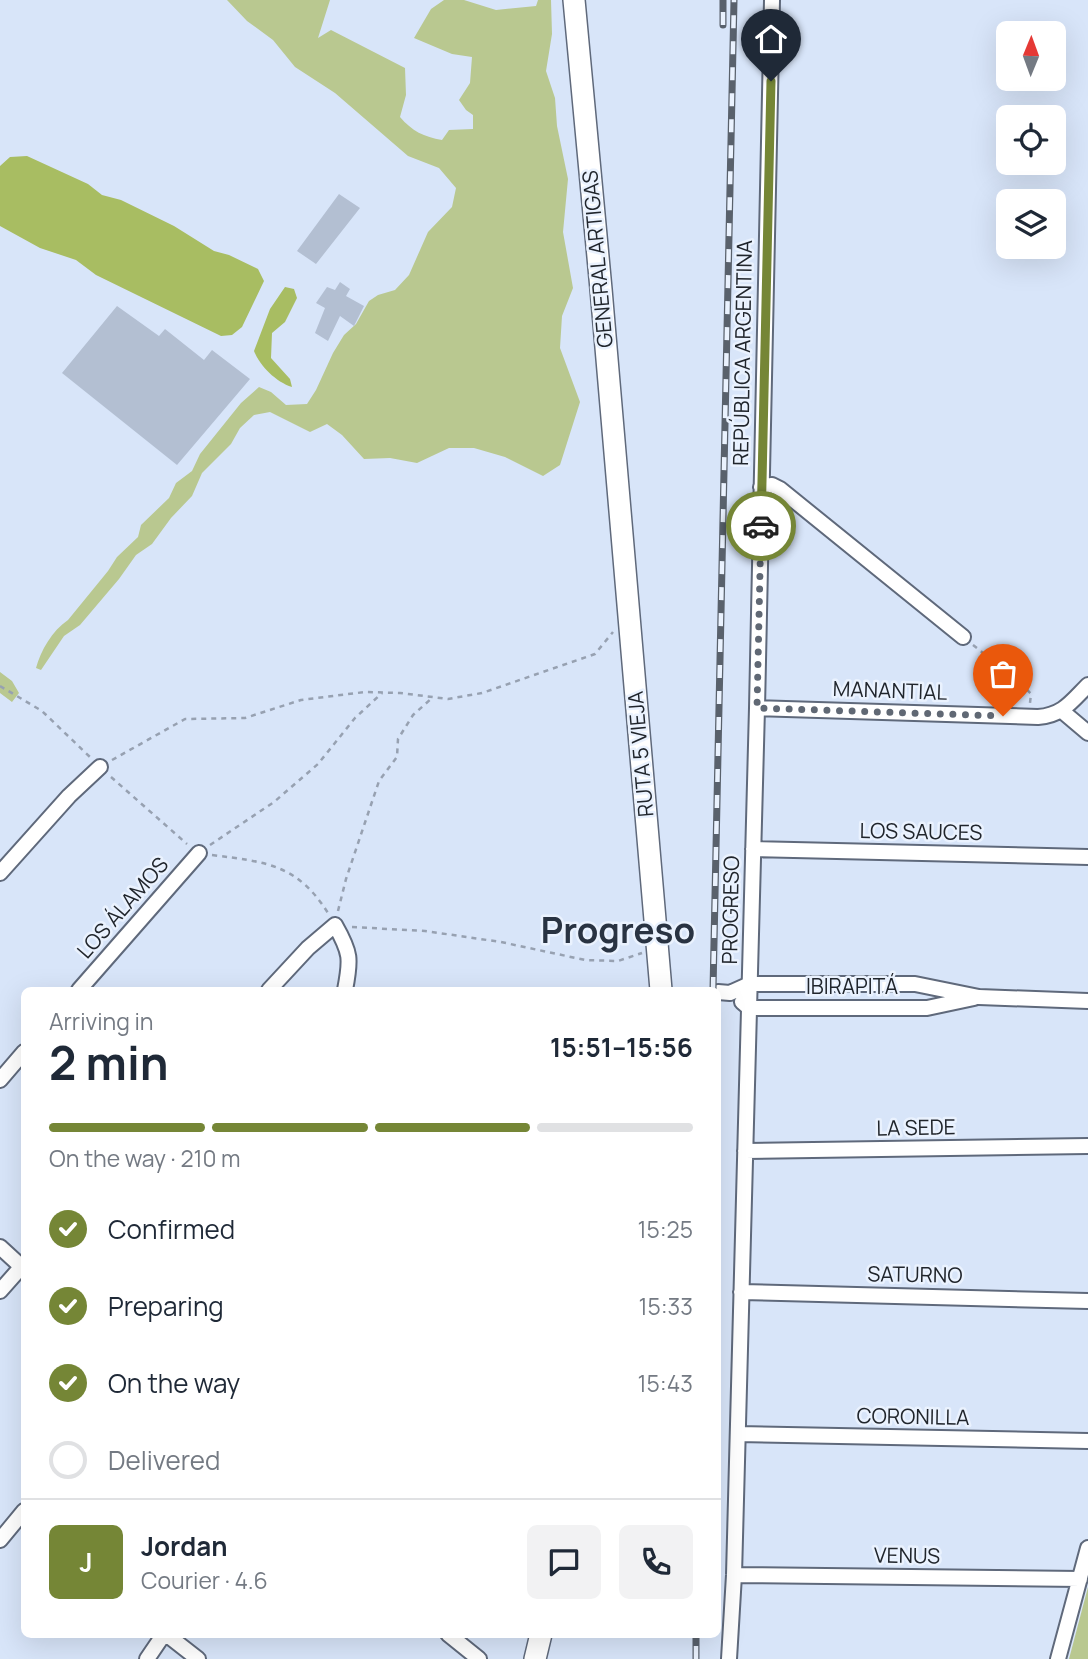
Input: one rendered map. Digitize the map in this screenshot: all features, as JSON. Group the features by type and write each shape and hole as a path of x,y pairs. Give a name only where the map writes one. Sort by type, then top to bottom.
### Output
{"street":[{"name":"GENERAL ARTIGAS","path":"574,0 620,518"},
{"name":"REPÚBLICA ARGENTINA","path":"757,708 772,0"},
{"path":"761,487 772,485 780,489 962,637"},
{"name":"RUTA 5 VIEJA","path":"620,518 661,987"},
{"path":"1088,685 1062,711 1088,733"},
{"name":"MANANTIAL","path":"757,708 1030,717 1051,716 1062,711"},
{"name":"PROGRESO","path":"729,1659 734,1575 757,708"},
{"path":"0,873 69,796 100,767"},
{"name":"LOS SAUCES","path":"753,849 1088,857"},
{"name":"LOS ÁLAMOS","path":"82,987 200,853"},
{"path":"272,987 307,948 335,925 348,946 350,964 346,987"},
{"name":"IBIRAPITÁ","path":"724,992 750,984 915,984 979,997 1088,1002"},
{"name":"IBIRAPITÁ","path":"724,992 749,1008 927,1008 979,997"},
{"path":"0,1080 21,1056"},
{"name":"LA SEDE","path":"745,1151 1088,1146"},
{"path":"0,1247 21,1264"},
{"path":"0,1271 21,1267"},
{"path":"0,1291 21,1269"},
{"name":"SATURNO","path":"741,1292 1088,1300"},
{"name":"CORONILLA","path":"738,1434 1088,1441"},
{"path":"0,1540 21,1515"},
{"path":"1058,1659 1088,1548"},
{"name":"VENUS","path":"734,1575 1080,1579"},
{"path":"146,1659 162,1638"},
{"path":"170,1638 198,1659"},
{"path":"453,1638 479,1659"},
{"path":"535,1659 540,1638"}],"path":[{"path":"100,767 185,719 245,718 301,700 382,693 447,699 482,693 595,654 614,631"},
{"path":"962,637 1021,683 1031,695 1030,717"},
{"path":"200,853 274,802 309,772 355,719 382,693"},
{"path":"335,925 346,879 379,781 397,757 397,739 413,715 433,697"},
{"path":"200,853 283,868 314,891 335,925"},
{"path":"335,925 425,931 501,942 584,960 618,961 657,948"}],"shaded area":[{"path":"227,0 330,0 318,38 331,30 405,68 406,95 400,117 419,133 442,140 449,130 473,129 473,115 459,100 470,83 472,57 452,54 414,38 431,9 444,0 464,0 496,10 536,6 538,0 551,0 552,34 546,71 555,98 557,126 568,179 563,232 573,288 562,316 560,348 580,402 560,465 543,476 505,457 474,448 449,448 417,463 390,458 364,459 342,435 327,424 310,432 270,412 254,415 240,428 231,444 202,473 192,496 152,544 136,555 80,625 64,636 41,670 36,668 38,661 52,635 68,620 117,557 138,537 141,525 169,498 176,483 192,471 200,454 241,403 259,387 271,392 286,405 307,404 333,353 344,335 356,324 369,301 395,290 409,275 428,232 452,207 456,188 439,168 408,156 335,93 295,67 273,40 247,21"},
{"path":"27,156 88,184 102,195 121,200 174,226 214,251 258,269 264,281 242,327 232,335 221,336 96,275 76,260 40,248 0,226 0,166 10,157"},
{"path":"285,287 294,289 297,298 285,322 272,333 271,358 290,379 292,387 269,373 254,351 270,309"},
{"path":"0,672 12,681 19,693 12,702 0,693"},
{"path":"1088,1587 1088,1659 1069,1659"}],"building":[{"path":"339,194 360,208 316,264 297,251"},
{"path":"340,282 350,289 346,296 364,306 354,326 340,316 328,341 315,333 325,308 316,303 327,287 335,290"},
{"path":"117,306 159,336 165,329 204,360 212,350 250,379 177,465 62,373"}],"railway":[{"path":"723,0 723,25"},
{"path":"713,987 734,0"},
{"path":"696,1638 696,1659"}],"way so far":[{"path":"761,526 757,708 1003,716"}],"district":[{"name":"Progreso","path":"618,931"}],"route":[{"path":"761,526 771,81"}]}
